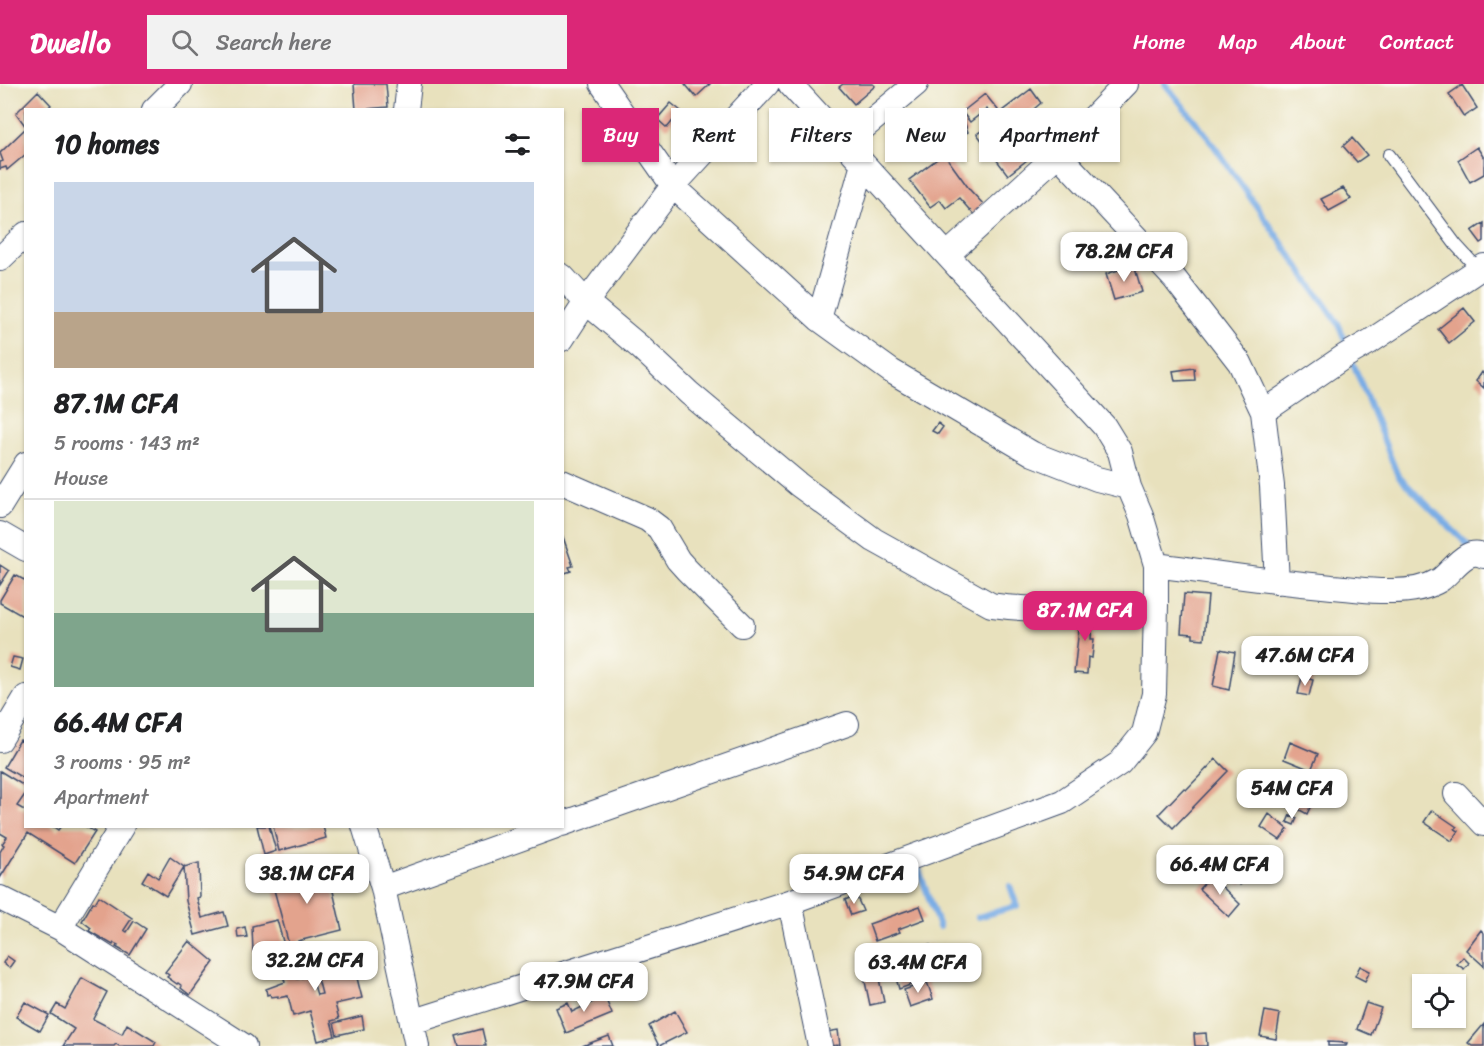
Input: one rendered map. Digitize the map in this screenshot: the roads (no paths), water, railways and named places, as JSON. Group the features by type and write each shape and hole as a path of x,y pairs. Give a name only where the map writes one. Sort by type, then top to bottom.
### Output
{"street":[{"path":"156,108 180,84"},
{"path":"602,84 673,186 819,319 891,371 1033,454 1097,480 1129,486"},
{"path":"564,336 586,302 673,186 768,84"},
{"path":"790,84 812,108"},
{"path":"873,120 916,84"},
{"path":"1103,108 1126,84"},
{"path":"947,255 1049,162"},
{"path":"1065,162 1174,278 1240,363 1263,412 1272,486 1277,582"},
{"path":"819,319 864,164"},
{"path":"412,1022 790,902 1062,802 1119,763 1144,733 1154,694 1156,565 1142,515 1129,486 1120,452 1104,426 864,164"},
{"path":"0,259 24,236"},
{"path":"1263,412 1481,267"},
{"path":"564,278 586,302 641,348 689,393 799,485 874,540 991,605 1073,609 1156,605"},
{"path":"0,506 24,467"},
{"path":"564,483 647,519 659,528 683,565 742,626"},
{"path":"0,534 24,548"},
{"path":"1156,565 1277,582 1389,591 1416,590 1440,580 1472,553 1484,556"},
{"path":"0,740 24,700"},
{"path":"564,823 848,724"},
{"path":"1456,794 1484,824"},
{"path":"60,928 121,828"},
{"path":"365,828 383,888 417,1046"},
{"path":"383,888 550,828"},
{"path":"0,898 60,928 244,1046"},
{"path":"790,902 820,1046"}],"lane":[{"path":"1389,155 1456,245 1481,267"}],"waterway":[{"path":"1165,84 1205,133 1338,323 1348,348"},
{"path":"1351,358 1398,476 1471,548"},
{"path":"911,869 918,867 939,927"},
{"path":"978,917 1017,906 1010,886"}]}
